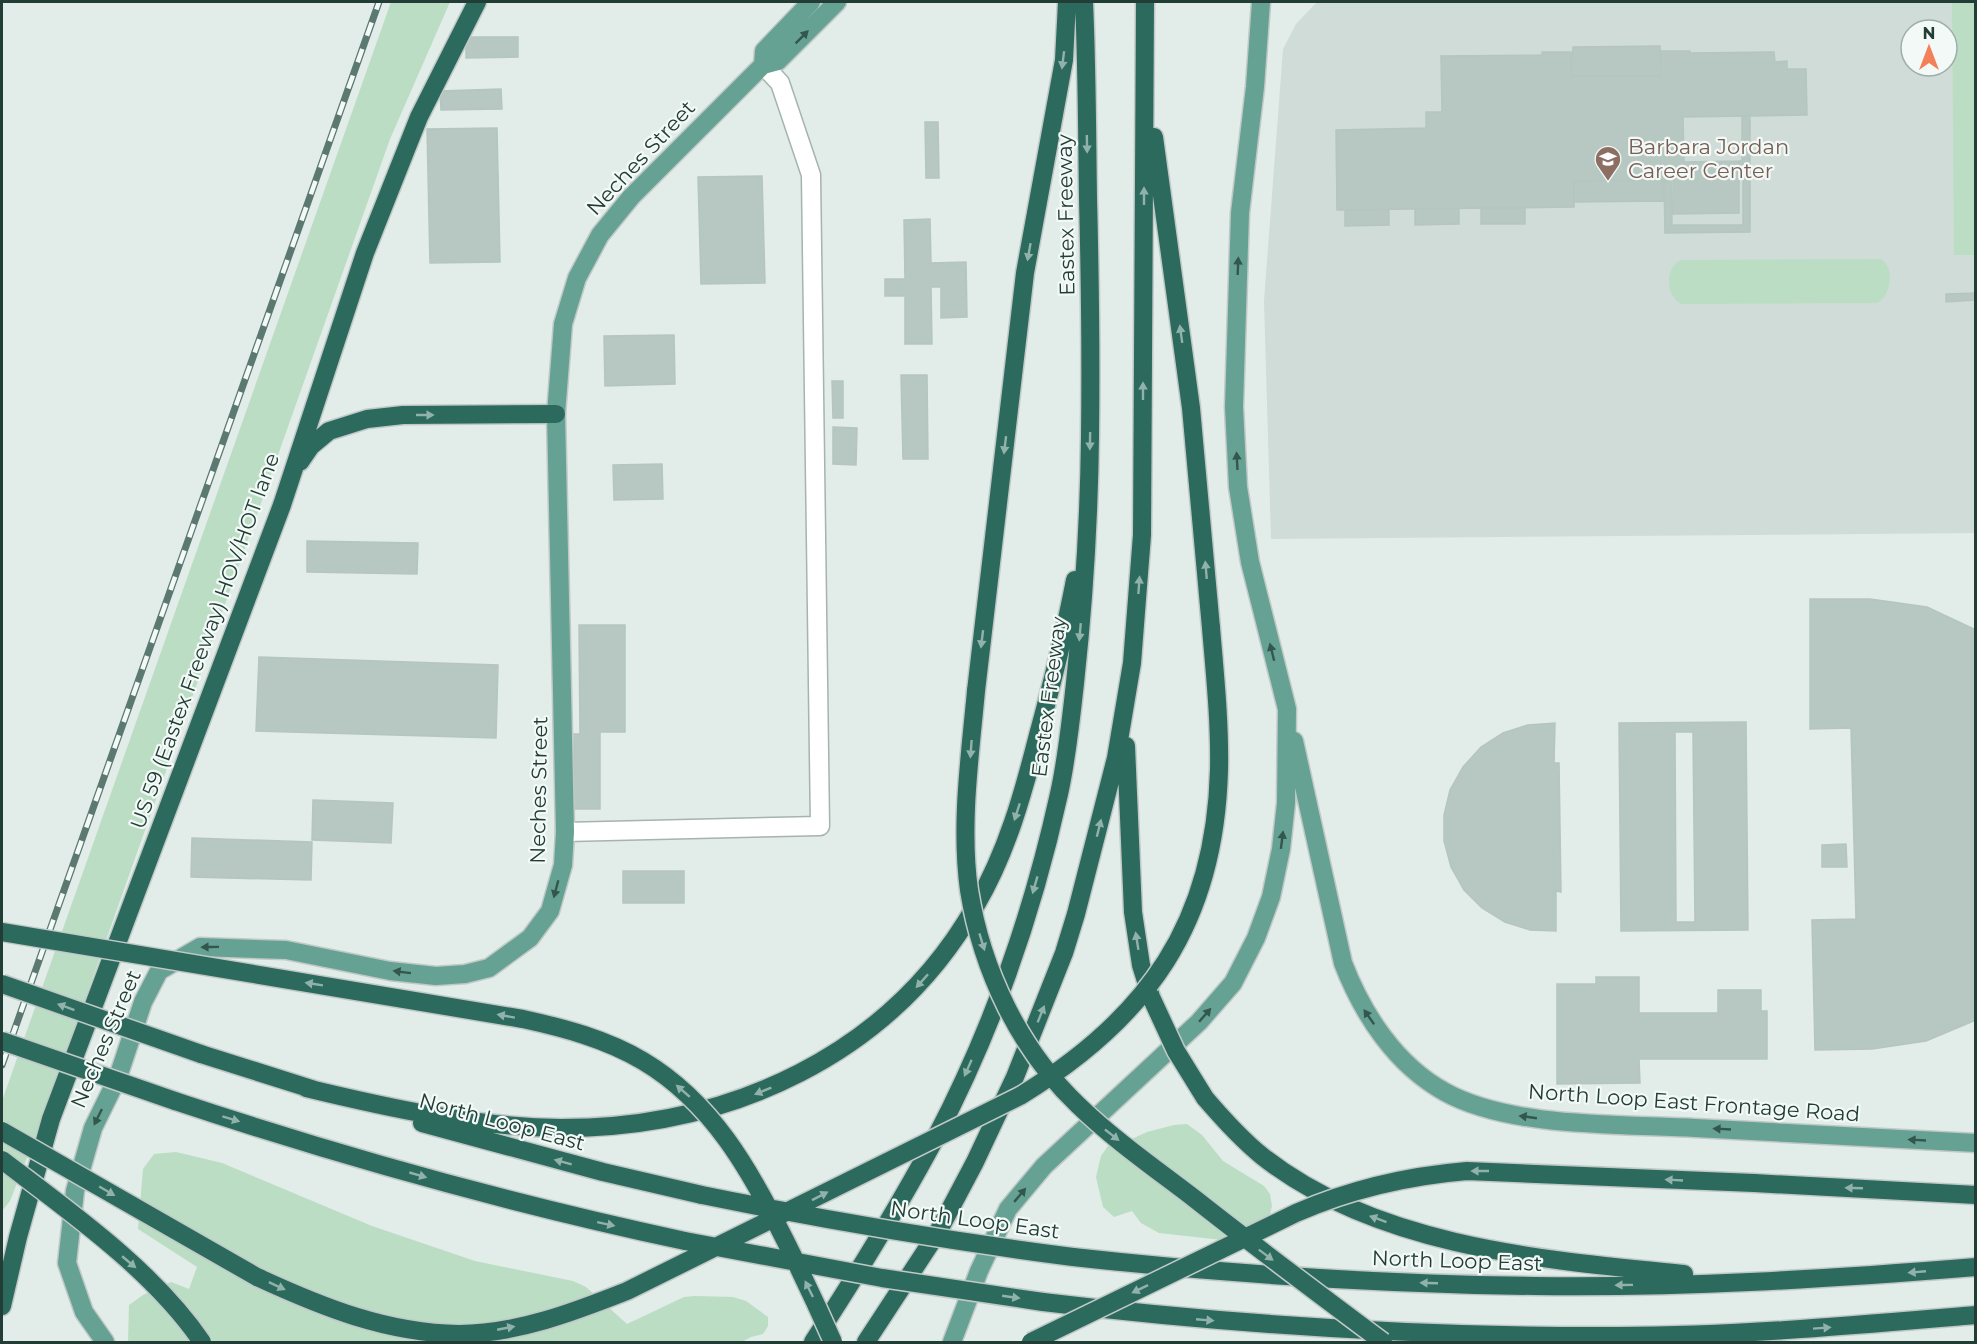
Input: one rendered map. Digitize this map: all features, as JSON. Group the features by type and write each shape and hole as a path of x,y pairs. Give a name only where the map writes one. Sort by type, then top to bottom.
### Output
{"highway":[{"name":"US 59 (Eastex Freeway) HOV/HOT lane","path":"2,1306 18,1237 51,1119 292,473 365,253 414,127 477,2"},
{"path":"1067,2 1064,60 1025,273 976,691 967,814 967,861 969,890 980,938 997,988 1022,1037 1057,1084 1104,1128 1261,1251 1383,1342"},
{"name":"Eastex Freeway","path":"813,1342 854,1279 937,1135 985,1030 1019,941 1052,825 1067,750 1078,657 1089,510 1091,367 1084,2"},
{"path":"866,1342 914,1271 947,1215 995,1121 1032,1037 1076,914 1113,769 1126,706 1137,619 1142,535 1145,2"},
{"path":"2,1131 257,1277 320,1305 397,1328 461,1334 495,1330 563,1314 627,1291 1020,1096 1076,1059 1130,1008 1178,943 1190,918 1206,870 1214,823 1219,769 1211,628 1191,408 1144,67"},
{"path":"292,473 311,447 329,431 353,422 403,415 556,414"},
{"path":"306,1088 414,1111 526,1127 563,1128 639,1122 712,1108 757,1093 799,1074 864,1035 895,1009 948,950 977,903 997,864 1019,807 1047,701 1089,510"},
{"path":"1126,706 1127,797 1133,912 1141,965 1151,997 1176,1052 1205,1098 1245,1142 1287,1174 1317,1192 1353,1209 1414,1231 1470,1244 1567,1261 1701,1275 1788,1281"},
{"path":"2,932 523,1019 586,1036 628,1053 674,1083 701,1107 726,1136 773,1216 834,1342"},
{"name":"North Loop East","path":"2,984 201,1054 498,1145 702,1195 908,1234 1171,1268 1473,1284 1596,1286 1788,1281 1976,1267"},
{"path":"2,1041 175,1101 351,1156 582,1219 871,1276 1043,1302 1158,1316 1270,1325 1475,1335 1621,1336 1764,1332 1976,1315"},
{"path":"2,1160 138,1269 181,1313 202,1342"},
{"path":"1031,1342 1323,1201 1377,1185 1436,1174 1467,1171 1754,1183 1976,1196"},
{"path":"1702,1342 1764,1332"}],"main road":[{"name":"Neches Street","path":"763,65 764,51 801,8 811,2"},
{"name":"Neches Street","path":"105,1342 84,1312 68,1263 75,1191 93,1128 118,1077 142,1002 159,971 200,947 286,950 390,971 436,976 465,974 489,968 530,938 550,911 563,866 565,832 556,414 563,324 576,278 600,235 631,197 763,65 778,61 837,2"},
{"path":"952,1342 979,1271 1008,1209 1044,1166 1199,1022 1233,983 1256,938 1271,897 1281,849 1286,803 1287,709 1250,562 1238,487 1234,407 1240,213 1255,87 1261,2"},
{"name":"North Loop East Frontage Road","path":"1287,709 1343,963 1351,984 1364,1011 1384,1037 1409,1066 1432,1084 1466,1102 1492,1110 1562,1121 1976,1143"}],"street":[{"path":"565,832 820,826 811,175 780,83 763,65"}],"shaded area":[{"name":"Barbara Jordan Career Center","path":"1317,2 1975,2 1975,533 1271,539 1264,301 1283,49 1296,24"}],"green space":[{"path":"391,2 450,2 390,139 49,1101 10,1201 2,1211 2,1101"},
{"path":"1952,2 1975,2 1975,255 1954,255 1953,78 1959,78 1959,18 1952,18"},
{"path":"1880,259 1888,268 1890,281 1886,294 1877,303 1681,304 1672,295 1669,282 1672,269 1681,260"},
{"path":"1187,1124 1202,1135 1223,1161 1264,1186 1270,1194 1272,1206 1270,1214 1264,1221 1222,1240 1159,1233 1141,1223 1132,1211 1114,1217 1103,1207 1096,1177 1101,1156 1108,1146 1147,1132"},
{"path":"176,1152 222,1163 372,1226 475,1261 573,1281 586,1287 627,1324 684,1297 695,1296 733,1297 746,1301 768,1317 768,1326 763,1334 742,1342 128,1342 129,1305 143,1295 171,1282 189,1289 197,1267 138,1229 143,1169 154,1154"}],"building":[{"path":"466,37 518,37 518,57 466,58"},
{"path":"1660,46 1661,76 1571,76 1573,47"},
{"path":"1661,51 1774,52 1775,62 1787,61 1787,69 1806,69 1807,115 1683,117 1684,162 1739,161 1739,213 1673,214 1673,180 1574,181 1574,207 1337,210 1336,130 1426,128 1426,112 1442,112 1441,56 1542,55 1542,52 1571,52 1571,76 1661,76"},
{"path":"501,89 502,109 441,110 440,91"},
{"path":"1742,116 1750,116 1750,232 1665,233 1664,180 1671,180 1672,225 1743,225 1743,171 1739,171 1739,161 1742,161"},
{"path":"925,122 938,122 939,178 926,178"},
{"path":"497,128 500,262 430,263 427,129"},
{"path":"762,176 765,283 701,284 698,177"},
{"path":"1663,180 1663,201 1574,202 1574,181"},
{"path":"1481,208 1525,208 1525,224 1481,224"},
{"path":"1415,209 1459,209 1459,224 1415,225"},
{"path":"1345,210 1389,210 1389,225 1345,226"},
{"path":"930,219 931,263 966,262 967,317 941,318 941,287 931,287 932,344 905,344 905,296 885,296 885,279 905,279 904,220"},
{"path":"1976,293 1976,300 1946,302 1946,294"},
{"path":"674,335 675,384 605,386 604,336"},
{"path":"901,375 927,375 928,459 903,459"},
{"path":"832,381 843,381 843,418 833,418"},
{"path":"833,427 857,428 856,465 833,464"},
{"path":"662,464 663,499 614,500 613,465"},
{"path":"307,541 418,543 417,574 307,572"},
{"path":"1810,599 1870,599 1927,607 1976,630 1976,1020 1926,1041 1872,1049 1815,1050 1812,920 1856,919 1851,728 1810,729"},
{"path":"579,625 625,625 625,732 600,732 600,809 574,809 574,734 580,734"},
{"path":"259,657 498,665 496,738 256,731"},
{"path":"1746,722 1748,930 1621,931 1619,723","holes":["1675,732 1693,732 1695,922 1676,922"]},
{"path":"1555,723 1554,763 1559,763 1561,892 1556,891 1556,931 1530,930 1505,922 1482,908 1464,890 1451,867 1444,841 1444,815 1450,790 1463,767 1481,747 1503,733 1528,725"},
{"path":"313,800 393,803 391,843 312,840"},
{"path":"192,838 312,842 311,880 191,877"},
{"path":"1846,844 1847,867 1822,867 1822,845"},
{"path":"623,871 684,871 684,903 623,903"},
{"path":"1596,977 1639,977 1639,1013 1718,1013 1718,990 1761,990 1761,1011 1767,1011 1767,1059 1639,1059 1640,1083 1557,1084 1557,984 1596,984"}],"railway":[{"path":"2,1065 379,2"}],"place":[{"name":"Barbara Jordan Career Center","path":"1608,182"}]}
